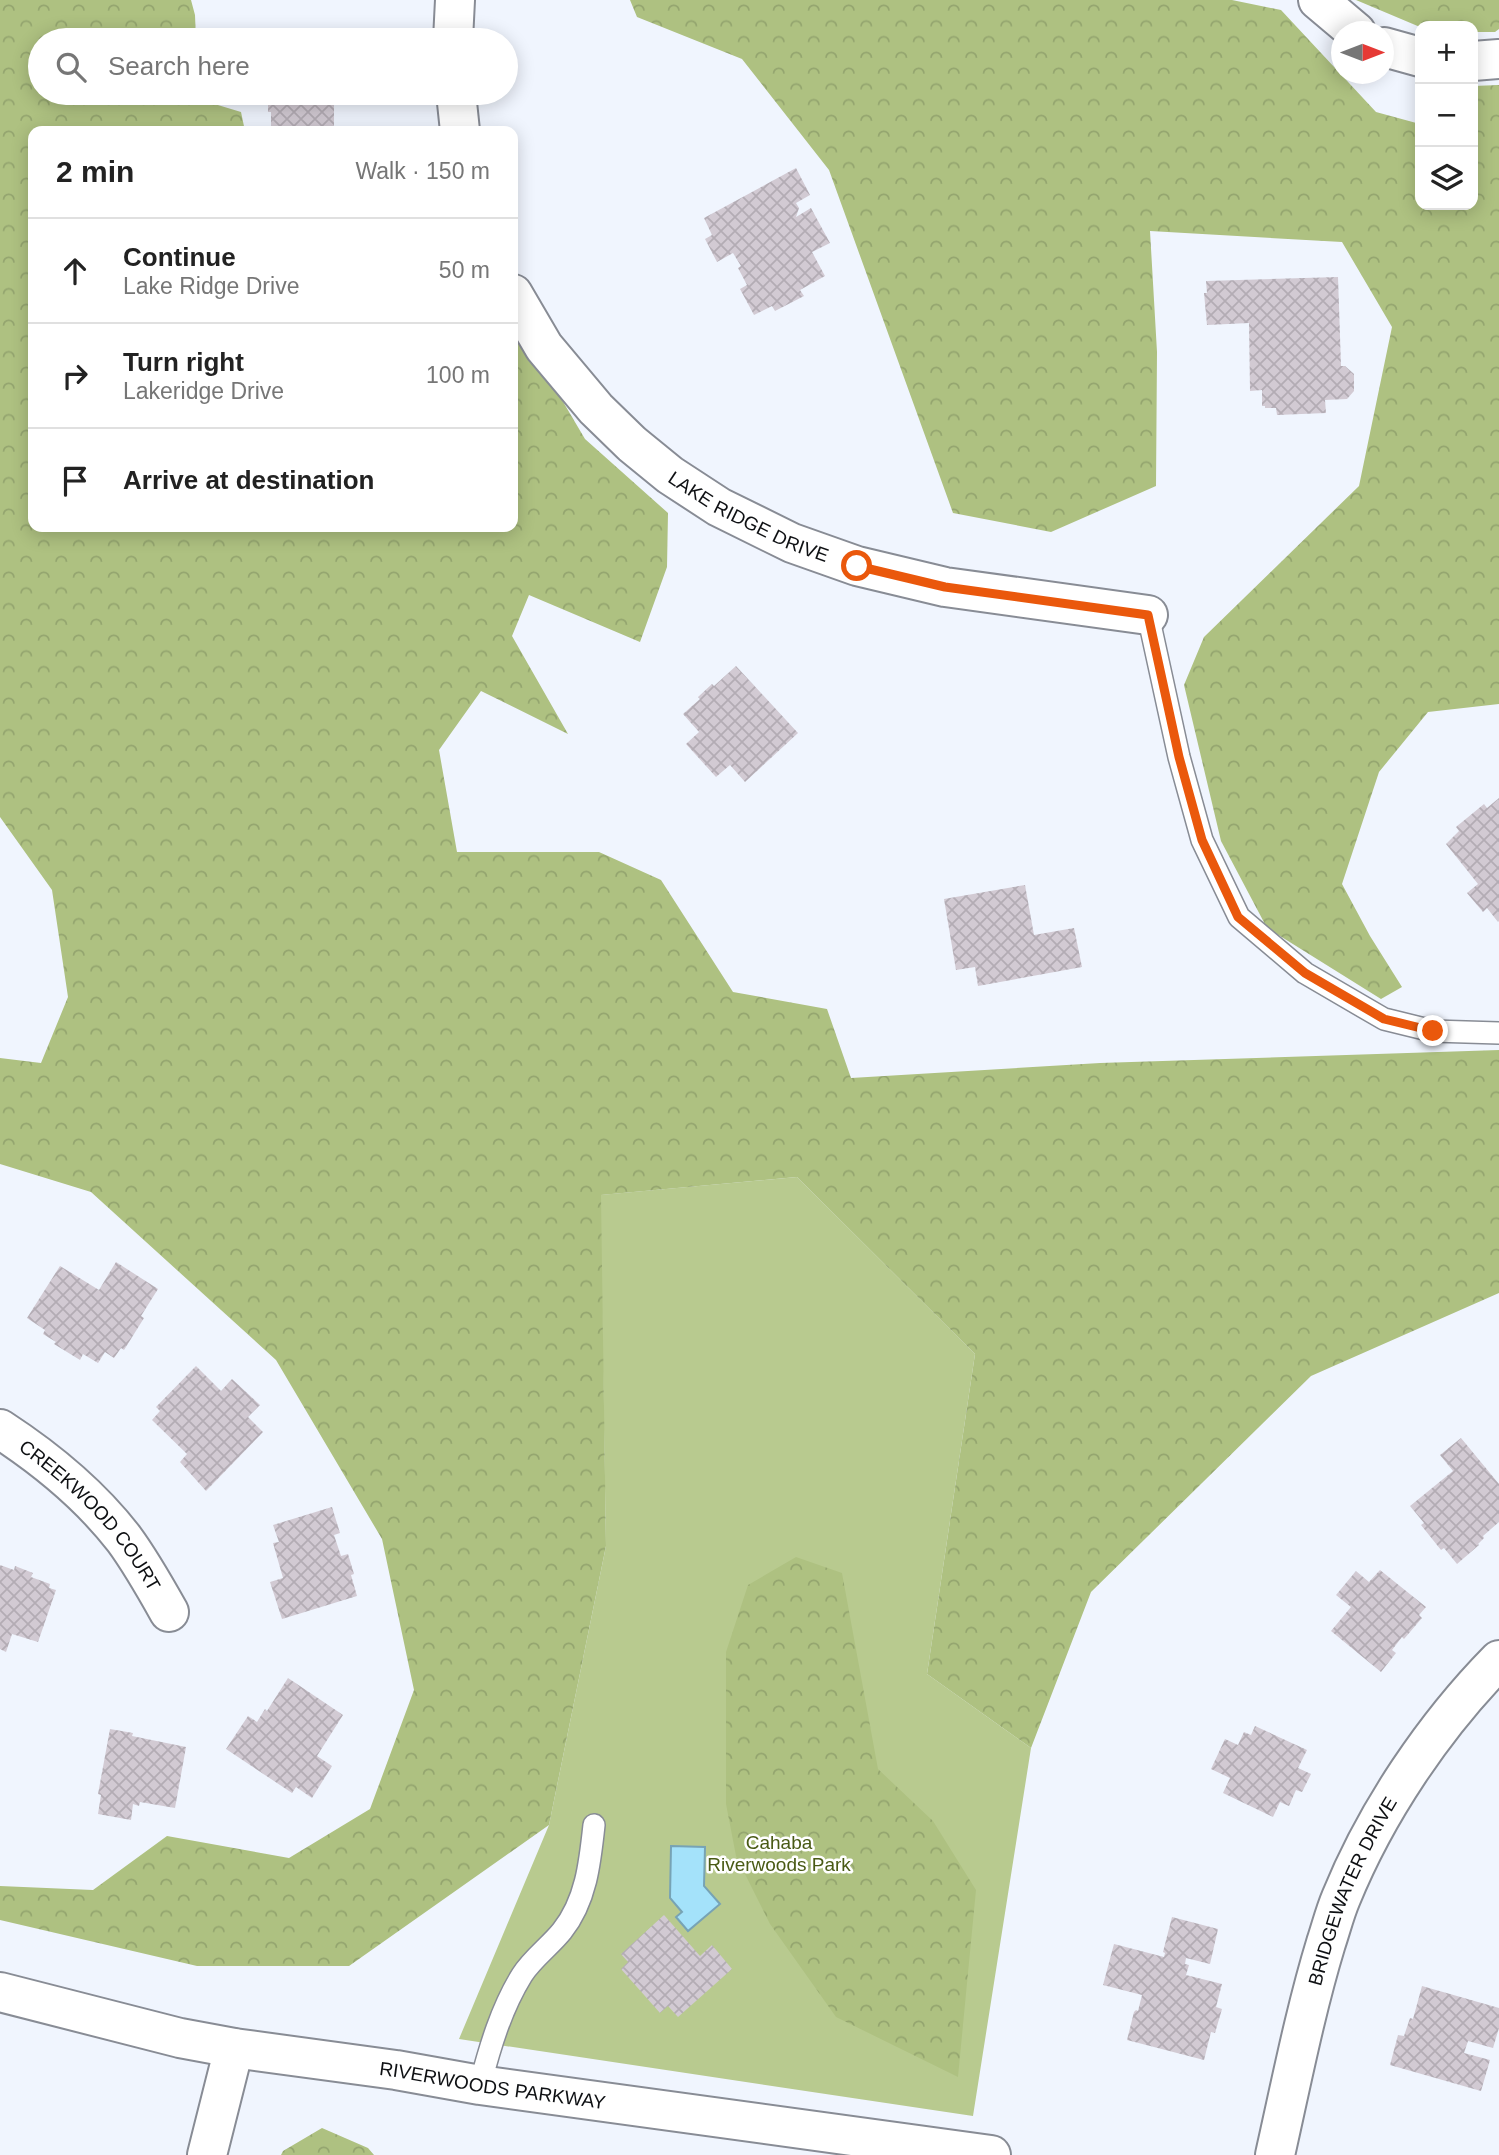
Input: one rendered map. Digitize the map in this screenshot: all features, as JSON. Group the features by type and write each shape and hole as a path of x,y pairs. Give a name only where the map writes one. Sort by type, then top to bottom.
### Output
{"street":[{"path":"454,28 455,0"},
{"path":"1318,0 1343,21"},
{"path":"1394,50 1415,56"},
{"path":"1478,61 1499,59"},
{"path":"457,105 459,126"},
{"name":"LAKE RIDGE DRIVE","path":"518,303 544,347 596,409 632,444 670,475 719,507 792,543 857,566 945,587 1148,615"},
{"name":"CREEKWOOD COURT","path":"0,1429 63,1475 94,1505 123,1538 169,1612"},
{"name":"BRIDGEWATER DRIVE","path":"1275,2155 1315,1980 1340,1898 1374,1829 1419,1756 1470,1689 1499,1660"},
{"name":"RIVERWOODS PARKWAY","path":"0,1992 180,2038 234,2048 396,2070 480,2085 991,2155"},
{"path":"207,2155 234,2048"}],"lane":[{"path":"1148,615 1179,757 1202,840 1238,917 1305,973 1384,1019 1433,1031 1499,1034"},
{"path":"480,2085 508,2000 524,1972 576,1912 591,1857 594,1825"}],"green space":[{"path":"0,0 191,0 196,28 28,28 28,105 218,105 241,112 244,126 28,126 28,532 518,532 518,325 585,439 668,513 667,567 640,642 529,595 512,636 568,734 481,691 439,750 457,852 599,852 661,880 733,992 827,1009 851,1078 1100,1063 1499,1050 1499,1293 1311,1376 1091,1592 1031,1748 927,1674 975,1354 797,1177 601,1195 606,1546 549,1825 349,1966 197,1966 0,1920 0,1886 93,1890 167,1836 289,1858 370,1809 414,1690 382,1539 276,1360 91,1192 0,1164 0,1058 41,1063 68,997 52,890 0,817"},
{"path":"630,0 1232,0 1281,10 1331,64 1331,84 1350,84 1376,112 1415,123 1415,210 1478,210 1478,86 1499,85 1499,704 1428,712 1379,772 1342,884 1402,987 1381,999 1267,928 1221,841 1184,685 1204,637 1359,486 1392,327 1342,242 1150,231 1157,352 1156,486 1051,532 953,513 829,170 742,59 637,17"},
{"path":"1356,0 1499,0 1499,29 1495,32 1478,32 1478,21 1415,21 1415,25"},
{"name":"Cahaba Riverwoods Park","path":"797,1177 975,1354 927,1674 1031,1748 973,2116 459,2039 549,1825 606,1546 600,1195"},
{"path":"796,1557 842,1573 878,1769 933,1821 976,1890 958,2077 836,2017 770,1924 736,1856 726,1804 726,1652 748,1585"},
{"path":"322,2128 368,2148 374,2155 281,2155 283,2151"}],"water":[{"path":"671,1846 705,1847 704,1886 720,1904 688,1931 676,1917 682,1912 670,1898"}],"building":[{"path":"268,105 334,105 334,126 271,126 271,112 268,112"},
{"path":"796,168 810,195 796,203 799,208 796,217 811,208 830,243 812,252 825,276 800,290 804,296 775,311 772,306 754,315 740,289 747,285 738,268 741,266 733,253 717,262 705,239 712,235 704,218"},
{"path":"1338,277 1341,366 1354,374 1354,391 1347,399 1325,400 1326,413 1277,415 1276,408 1262,406 1262,390 1250,391 1249,323 1207,325 1204,293 1207,293 1206,281"},
{"path":"736,666 798,733 745,782 730,765 716,777 686,744 699,732 683,714 712,684 714,686"},
{"path":"1499,798 1498,922 1487,908 1483,912 1467,893 1478,884 1446,844 1459,831 1456,827 1484,804 1487,808"},
{"path":"1025,885 1034,935 1074,928 1082,967 978,986 975,967 956,970 944,899"},
{"path":"116,1262 158,1289 124,1350 121,1348 114,1358 105,1352 98,1363 83,1354 80,1360 54,1344 56,1342 43,1334 45,1330 27,1318 60,1266 99,1290"},
{"path":"196,1366 221,1391 232,1379 260,1405 248,1417 263,1432 206,1491 180,1462 187,1454 152,1420 160,1411 156,1407"},
{"path":"1461,1438 1499,1484 1499,1522 1483,1536 1479,1545 1457,1564 1444,1548 1441,1550 1410,1506 1453,1471 1440,1455"},
{"path":"332,1507 340,1533 334,1535 341,1556 348,1554 357,1596 282,1619 270,1582 283,1578 273,1543 279,1542 273,1525"},
{"path":"0,1565 14,1570 15,1566 33,1573 31,1577 50,1584 49,1588 56,1590 38,1642 12,1634 6,1652 0,1649"},
{"path":"1380,1570 1426,1607 1419,1615 1422,1618 1392,1650 1396,1653 1381,1672 1331,1631 1351,1607 1336,1595 1356,1571 1369,1582"},
{"path":"288,1678 343,1715 317,1756 332,1766 312,1798 296,1787 292,1793 226,1749 248,1716 257,1722 265,1709 267,1711"},
{"path":"1255,1726 1307,1750 1298,1768 1311,1774 1302,1792 1296,1790 1289,1806 1280,1802 1273,1817 1223,1793 1230,1778 1211,1769 1225,1739 1238,1745 1244,1732 1251,1735"},
{"path":"110,1729 186,1747 175,1808 140,1802 139,1806 133,1804 131,1820 98,1814 101,1795 98,1794"},
{"path":"664,1915 700,1956 712,1945 732,1969 678,2017 668,2006 660,2013 621,1969 628,1962 621,1954"},
{"path":"1172,1917 1218,1929 1210,1964 1186,1958 1185,1964 1189,1965 1186,1975 1222,1984 1216,2007 1222,2009 1215,2033 1211,2032 1204,2060 1127,2040 1134,2012 1138,2011 1142,1995 1103,1985 1114,1944 1164,1957"},
{"path":"1422,1986 1499,2008 1499,2028 1493,2048 1468,2041 1464,2053 1490,2060 1481,2091 1390,2065 1398,2035 1404,2036 1410,2018 1413,2019"}],"route":[{"path":"857,566 945,587 1148,615 1179,757 1202,840 1238,917 1305,973 1384,1019 1433,1031"}]}
